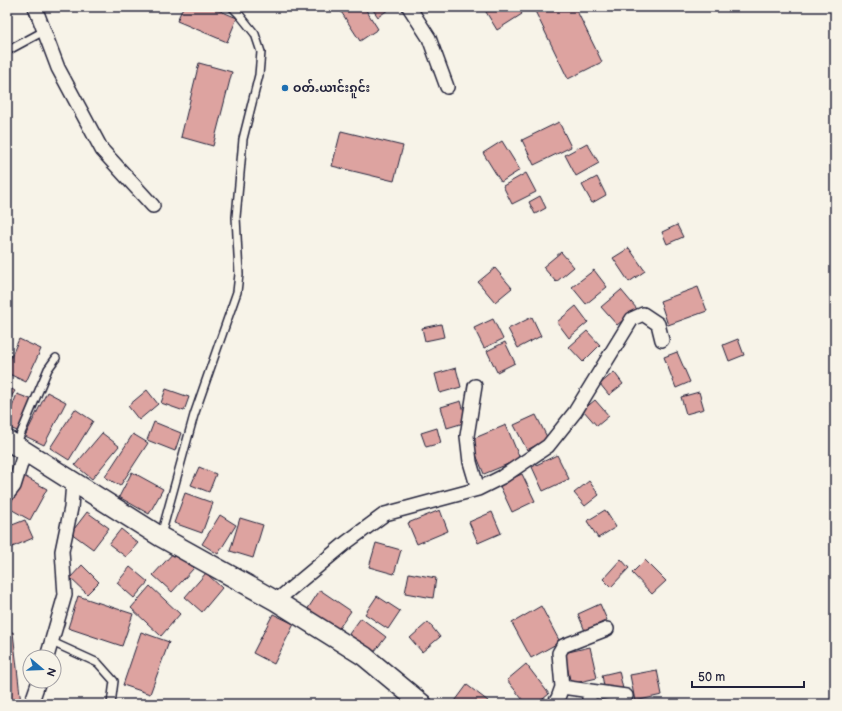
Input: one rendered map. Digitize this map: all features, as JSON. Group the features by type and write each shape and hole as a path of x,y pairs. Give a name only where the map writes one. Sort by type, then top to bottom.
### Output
{"street":[{"path":"35,7 58,68 102,150 153,206"},
{"path":"409,7 429,38 447,87"},
{"path":"276,601 347,542 385,514 478,489 502,477 548,446 575,412 632,319 643,314 658,324 662,340"},
{"path":"475,386 467,436 470,462 478,489"},
{"path":"16,445 161,537 276,601 364,656 422,704"},
{"path":"7,495 14,486 16,445"},
{"path":"50,649 65,595 62,551 71,508 73,482"},
{"path":"554,704 562,687 559,653 563,646 607,629"},
{"path":"562,687 589,698 626,696"},
{"path":"31,704 36,689"}],"lane":[{"path":"161,537 194,415 237,292 239,274 236,216 243,139 259,75 261,52 255,34 232,7"},
{"path":"7,51 44,31"},
{"path":"16,445 48,369 56,358"},
{"path":"52,642 98,663 114,681 111,704"}],"building":[{"path":"183,7 211,7 237,18 227,42 177,21"},
{"path":"338,7 364,7 378,29 360,41"},
{"path":"371,7 392,7 378,17"},
{"path":"483,7 518,7 522,14 497,30"},
{"path":"538,7 575,7 602,62 568,79 534,9"},
{"path":"199,63 232,72 213,146 181,137"},
{"path":"559,122 571,147 534,165 522,140"},
{"path":"341,131 403,146 394,181 332,166"},
{"path":"502,141 520,170 501,182 483,153"},
{"path":"587,143 599,163 576,176 565,155"},
{"path":"526,173 536,192 512,204 503,186"},
{"path":"597,177 606,195 592,203 582,185"},
{"path":"540,196 546,208 535,214 529,202"},
{"path":"677,225 683,237 667,244 662,232"},
{"path":"629,248 645,271 629,282 613,258"},
{"path":"561,252 574,267 556,282 543,267"},
{"path":"495,268 512,288 495,302 478,282"},
{"path":"594,270 607,287 586,304 572,287"},
{"path":"698,287 707,311 668,325 660,301"},
{"path":"621,290 637,309 617,325 601,307"},
{"path":"576,306 588,322 569,338 557,322"},
{"path":"532,317 541,336 518,348 508,329"},
{"path":"493,319 503,339 484,348 474,328"},
{"path":"441,324 444,337 425,341 422,328"},
{"path":"587,331 600,345 583,362 569,347"},
{"path":"19,339 41,349 26,382 7,373 7,366"},
{"path":"738,339 744,355 729,361 723,345"},
{"path":"505,342 515,363 497,372 487,351"},
{"path":"677,352 690,382 676,388 664,357"},
{"path":"456,368 461,387 440,393 435,374"},
{"path":"614,372 623,384 609,395 600,384"},
{"path":"7,386 15,391 7,403"},
{"path":"166,389 189,397 184,411 161,403"},
{"path":"147,390 158,404 139,420 128,406"},
{"path":"47,392 66,402 44,445 25,436"},
{"path":"699,392 704,409 686,414 681,397"},
{"path":"17,394 33,400 20,432 7,427 7,420"},
{"path":"595,400 609,416 597,426 583,410"},
{"path":"461,401 467,422 447,428 441,407"},
{"path":"75,409 93,421 69,460 50,448"},
{"path":"536,415 548,439 527,450 514,425"},
{"path":"154,422 181,433 175,451 147,440"},
{"path":"506,425 520,459 484,474 470,440"},
{"path":"437,428 441,443 426,447 421,433"},
{"path":"102,433 119,446 92,479 75,465"},
{"path":"133,434 148,443 120,486 105,477"},
{"path":"557,455 569,479 543,491 532,467"},
{"path":"199,467 216,474 209,492 191,485"},
{"path":"132,472 163,489 149,514 119,497"},
{"path":"20,474 47,489 30,520 7,507 7,499"},
{"path":"522,474 535,501 512,512 499,484"},
{"path":"589,481 599,495 585,506 574,493"},
{"path":"185,493 213,503 202,533 174,523"},
{"path":"440,510 448,531 417,544 408,523"},
{"path":"605,510 616,527 598,538 587,521"},
{"path":"87,512 109,528 93,549 71,533"},
{"path":"492,512 501,533 478,543 469,522"},
{"path":"220,515 236,525 218,554 202,544"},
{"path":"240,518 263,525 253,558 230,551"},
{"path":"25,520 33,538 10,548 7,541 7,527"},
{"path":"121,529 138,543 126,557 109,544"},
{"path":"376,543 401,550 394,574 369,567"},
{"path":"175,551 194,568 172,592 153,575"},
{"path":"621,559 629,568 611,587 603,579"},
{"path":"645,560 666,581 652,594 632,573"},
{"path":"82,565 99,582 87,594 70,578"},
{"path":"130,567 148,582 134,598 117,583"},
{"path":"206,573 222,588 202,612 185,597"},
{"path":"409,573 436,578 433,598 405,593"},
{"path":"150,586 180,614 161,636 131,608"},
{"path":"320,590 351,611 337,631 307,610"},
{"path":"78,596 133,614 122,646 68,628"},
{"path":"377,596 400,611 388,629 365,614"},
{"path":"600,604 607,620 585,631 578,614"},
{"path":"541,606 560,642 531,658 512,623"},
{"path":"273,614 294,624 274,664 253,653"},
{"path":"361,618 386,637 371,656 346,638"},
{"path":"428,622 440,637 422,652 410,638"},
{"path":"13,632 21,704 7,704 7,633"},
{"path":"141,632 169,642 150,694 123,685"},
{"path":"590,647 597,678 571,684 564,653"},
{"path":"526,664 549,694 537,704 526,704 507,680"},
{"path":"657,670 662,695 635,701 630,675"},
{"path":"619,671 623,689 605,692 602,675"},
{"path":"467,685 488,701 485,704 453,704"}],"place":[{"name":"ဝတ်ႉယၢင်းၵူင်း","path":"285,88"}]}
